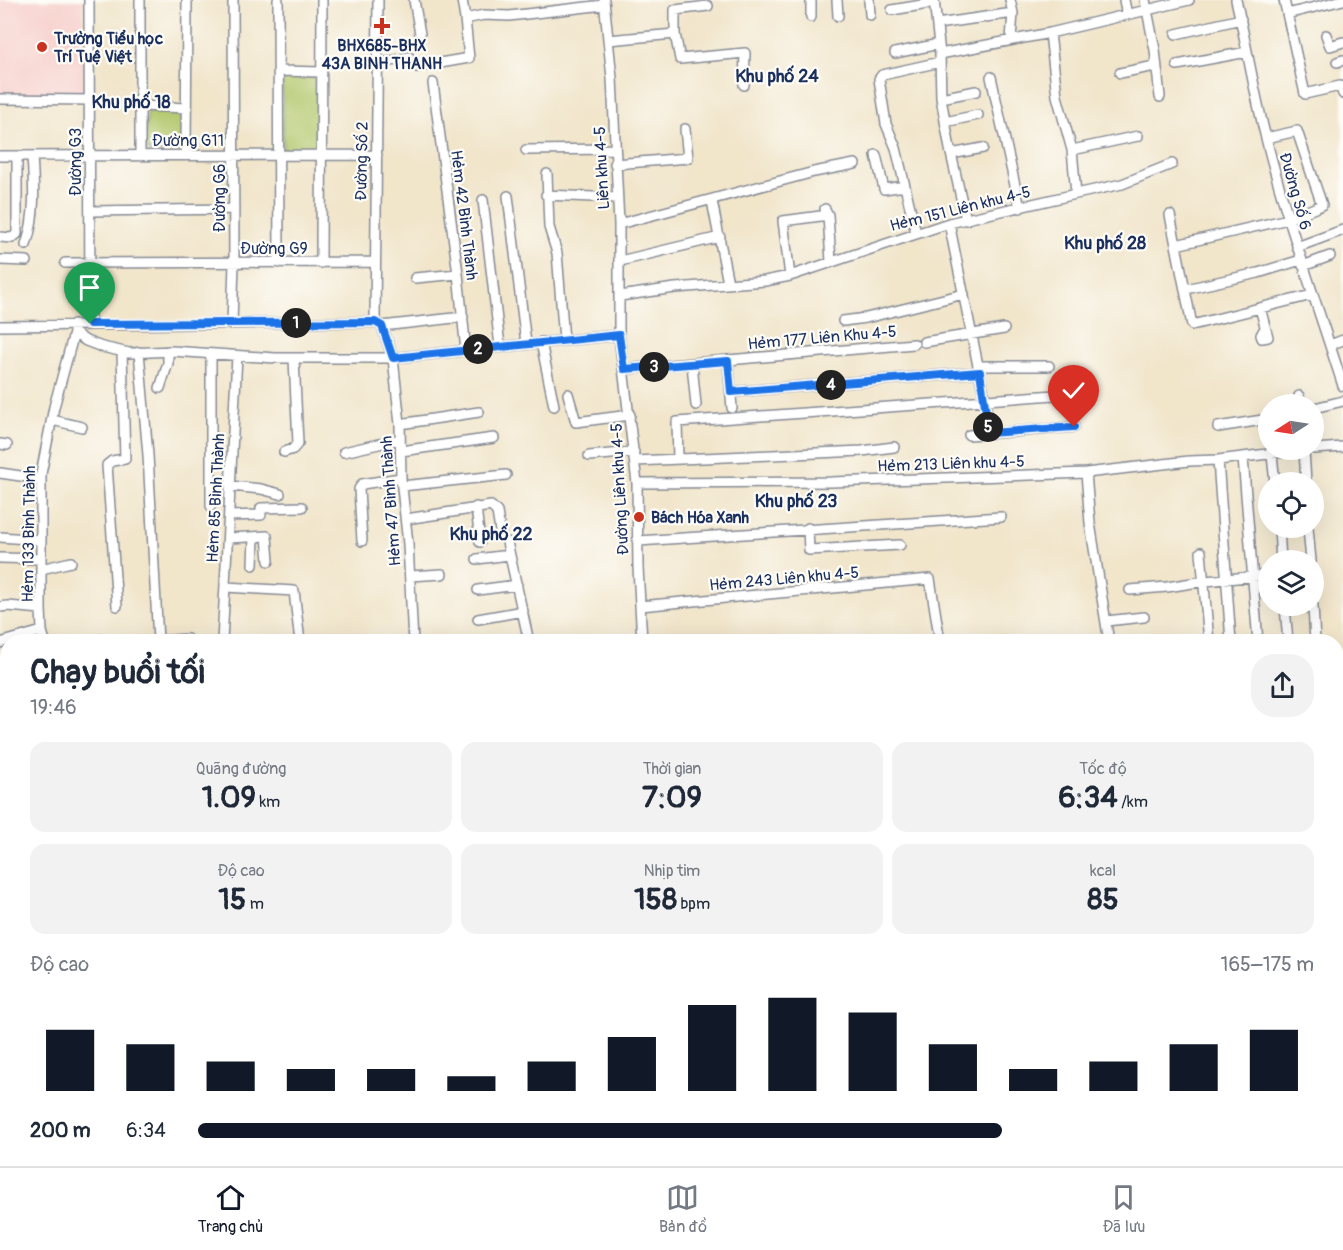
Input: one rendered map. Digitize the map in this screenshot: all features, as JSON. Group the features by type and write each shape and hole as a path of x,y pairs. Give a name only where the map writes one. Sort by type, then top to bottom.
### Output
{"street":[{"name":"Đường G3","path":"89,0 90,324"},
{"path":"140,0 140,156"},
{"path":"186,155 187,0"},
{"name":"Đường G6","path":"232,324 234,263 233,0"},
{"path":"278,0 279,263"},
{"path":"321,263 322,0"},
{"name":"Đường Số 2","path":"378,0 375,262 379,324"},
{"path":"414,0 420,34"},
{"path":"417,67 469,58 462,0"},
{"path":"811,0 811,17"},
{"path":"837,0 838,16"},
{"path":"869,0 870,15"},
{"path":"1010,0 1013,13 1011,39"},
{"path":"1124,0 1127,15"},
{"path":"916,233 896,148 886,124 879,79 882,75 940,53 1050,33 1127,15 1146,5 1189,0"},
{"name":"Đường Số 6","path":"1236,0 1266,138 1288,219 1343,386"},
{"path":"1284,0 1305,94 1340,86 1343,94"},
{"path":"1287,14 1343,0"},
{"path":"892,9 934,2 940,53 941,98 966,220"},
{"path":"465,19 484,15 509,16 604,3"},
{"name":"Liên khu 4-5","path":"604,3 612,78 619,224 619,335"},
{"path":"1146,5 1155,50 1160,97"},
{"path":"708,6 675,10 675,34 680,59 745,53 744,84"},
{"path":"937,24 1013,13"},
{"path":"1176,34 1241,19"},
{"path":"1050,33 1057,96 1072,150 1076,194"},
{"path":"608,40 675,34"},
{"path":"1326,34 1330,46 1343,42"},
{"path":"1177,65 1247,52"},
{"path":"894,53 940,53"},
{"path":"378,64 409,57"},
{"path":"1120,72 1155,66"},
{"path":"279,71 322,72"},
{"path":"991,78 1020,208"},
{"name":"Hẻm 42 Bình Thành","path":"433,83 466,351"},
{"path":"941,98 976,91"},
{"path":"0,99 90,100"},
{"path":"141,106 187,108"},
{"path":"945,122 978,115"},
{"path":"615,164 688,158 685,129"},
{"path":"1176,245 1288,219 1322,205 1297,131 1266,138"},
{"path":"1072,150 1138,136"},
{"path":"951,154 983,148"},
{"path":"526,150 615,149"},
{"name":"Đường G11","path":"0,156 377,155"},
{"path":"876,155 884,189 905,186"},
{"path":"26,245 31,231 32,156"},
{"path":"0,237 12,238 17,234 17,157"},
{"path":"619,224 814,172 855,164"},
{"name":"Hẻm 151 Liên khu 4-5","path":"620,296 728,283 765,281 790,276 949,223 1122,184 1172,164"},
{"path":"547,174 549,227 557,253 564,340"},
{"path":"546,195 617,198"},
{"path":"508,196 526,343"},
{"path":"483,200 500,346"},
{"path":"712,201 728,283"},
{"path":"90,211 234,209"},
{"path":"790,276 783,221 826,212 831,262"},
{"path":"1170,215 1188,302 1192,306 1197,324 1312,295"},
{"path":"949,223 985,400 989,433"},
{"path":"1297,247 1343,232"},
{"path":"620,261 720,237"},
{"path":"1186,289 1330,256"},
{"path":"0,260 27,261"},
{"name":"Đường G9","path":"65,263 375,262"},
{"path":"415,278 458,274"},
{"path":"843,321 866,318 964,294"},
{"path":"1260,308 1265,328"},
{"path":"0,326 74,329 90,324 379,324 463,316"},
{"name":"Hẻm 47 Bình Thành","path":"379,324 393,358 400,424 401,482 406,519 413,634"},
{"path":"74,329 86,341 122,352 168,351 294,359 393,358 619,335"},
{"name":"Hẻm 133 Bình Thành","path":"43,634 41,479 52,420 74,329"},
{"name":"Hẻm 177 Liên Khu 4-5","path":"624,369 919,343 1004,329"},
{"name":"Đường Liên khu 4-5","path":"619,335 635,456 642,634"},
{"path":"1330,345 1343,340"},
{"path":"541,342 554,406"},
{"path":"160,388 168,363 168,351"},
{"path":"117,606 107,465 112,461 125,459 122,352"},
{"path":"139,352 148,455 158,634"},
{"path":"210,354 211,506"},
{"name":"Hẻm 85 Bình Thành","path":"223,634 237,356"},
{"path":"284,452 292,449 298,443 294,359"},
{"path":"728,361 732,408"},
{"path":"692,364 696,405"},
{"path":"731,392 881,381 979,369 1049,366"},
{"path":"568,394 576,422 630,415"},
{"path":"678,459 676,422 1069,394"},
{"path":"1324,406 1343,401"},
{"path":"400,424 479,412"},
{"path":"52,420 82,427"},
{"path":"1218,427 1258,421"},
{"path":"969,435 1074,427"},
{"path":"401,451 494,438"},
{"path":"344,452 400,439"},
{"path":"589,456 678,459 862,451 894,447"},
{"path":"1324,448 1343,447"},
{"name":"Hẻm 213 Liên khu 4-5","path":"637,483 831,482 1086,472 1258,456"},
{"path":"1243,458 1257,634"},
{"path":"1218,460 1230,634"},
{"path":"1086,472 1090,523 1107,634"},
{"path":"0,473 41,479"},
{"path":"362,541 359,489 362,484 506,475"},
{"path":"231,486 261,489 280,494"},
{"path":"406,519 491,506 497,512 527,634"},
{"path":"253,566 261,508 303,507"},
{"path":"476,507 480,542"},
{"path":"230,516 261,515"},
{"path":"638,541 1001,517"},
{"path":"808,528 809,550 900,545"},
{"path":"228,538 267,536 269,561"},
{"path":"0,537 41,540"},
{"path":"1201,552 1208,634"},
{"path":"477,559 509,555"},
{"path":"0,558 41,564 72,562"},
{"path":"410,576 442,574"},
{"path":"1130,590 1258,576"},
{"name":"Hẻm 243 Liên khu 4-5","path":"640,606 930,579 939,634"},
{"path":"477,590 517,585"},
{"path":"226,587 294,591 299,634"},
{"path":"0,607 41,609"},
{"path":"478,619 523,611"},
{"path":"1286,616 1287,634"},
{"path":"1314,616 1315,634"},
{"path":"1106,621 1144,617"},
{"path":"29,634 42,630"}],"shaded area":[{"name":"Trường Tiểu học Trí Tuệ Việt","path":"0,0 83,0 83,94 79,96 0,96"}],"green space":[{"path":"318,77 317,151 283,152 282,78"},
{"path":"150,110 183,113 183,147 179,152 150,152 145,146 147,113"}],"place":[{"name":"BHX685-BHX 43A BINH THANH","path":"382,26"},
{"name":"Trường Tiểu học Trí Tuệ Việt","path":"42,47"},
{"name":"Bách Hóa Xanh","path":"639,517"}],"district":[{"name":"Khu phố 24","path":"777,76"},
{"name":"Khu phố 18","path":"131,102"},
{"name":"Khu phố 28","path":"1105,243"},
{"name":"Khu phố 23","path":"796,501"},
{"name":"Khu phố 22","path":"491,534"}],"route":[{"path":"90,324 375,322 382,326 393,358 619,335 624,369 728,361 731,392 980,372 989,433 1074,427"}]}
